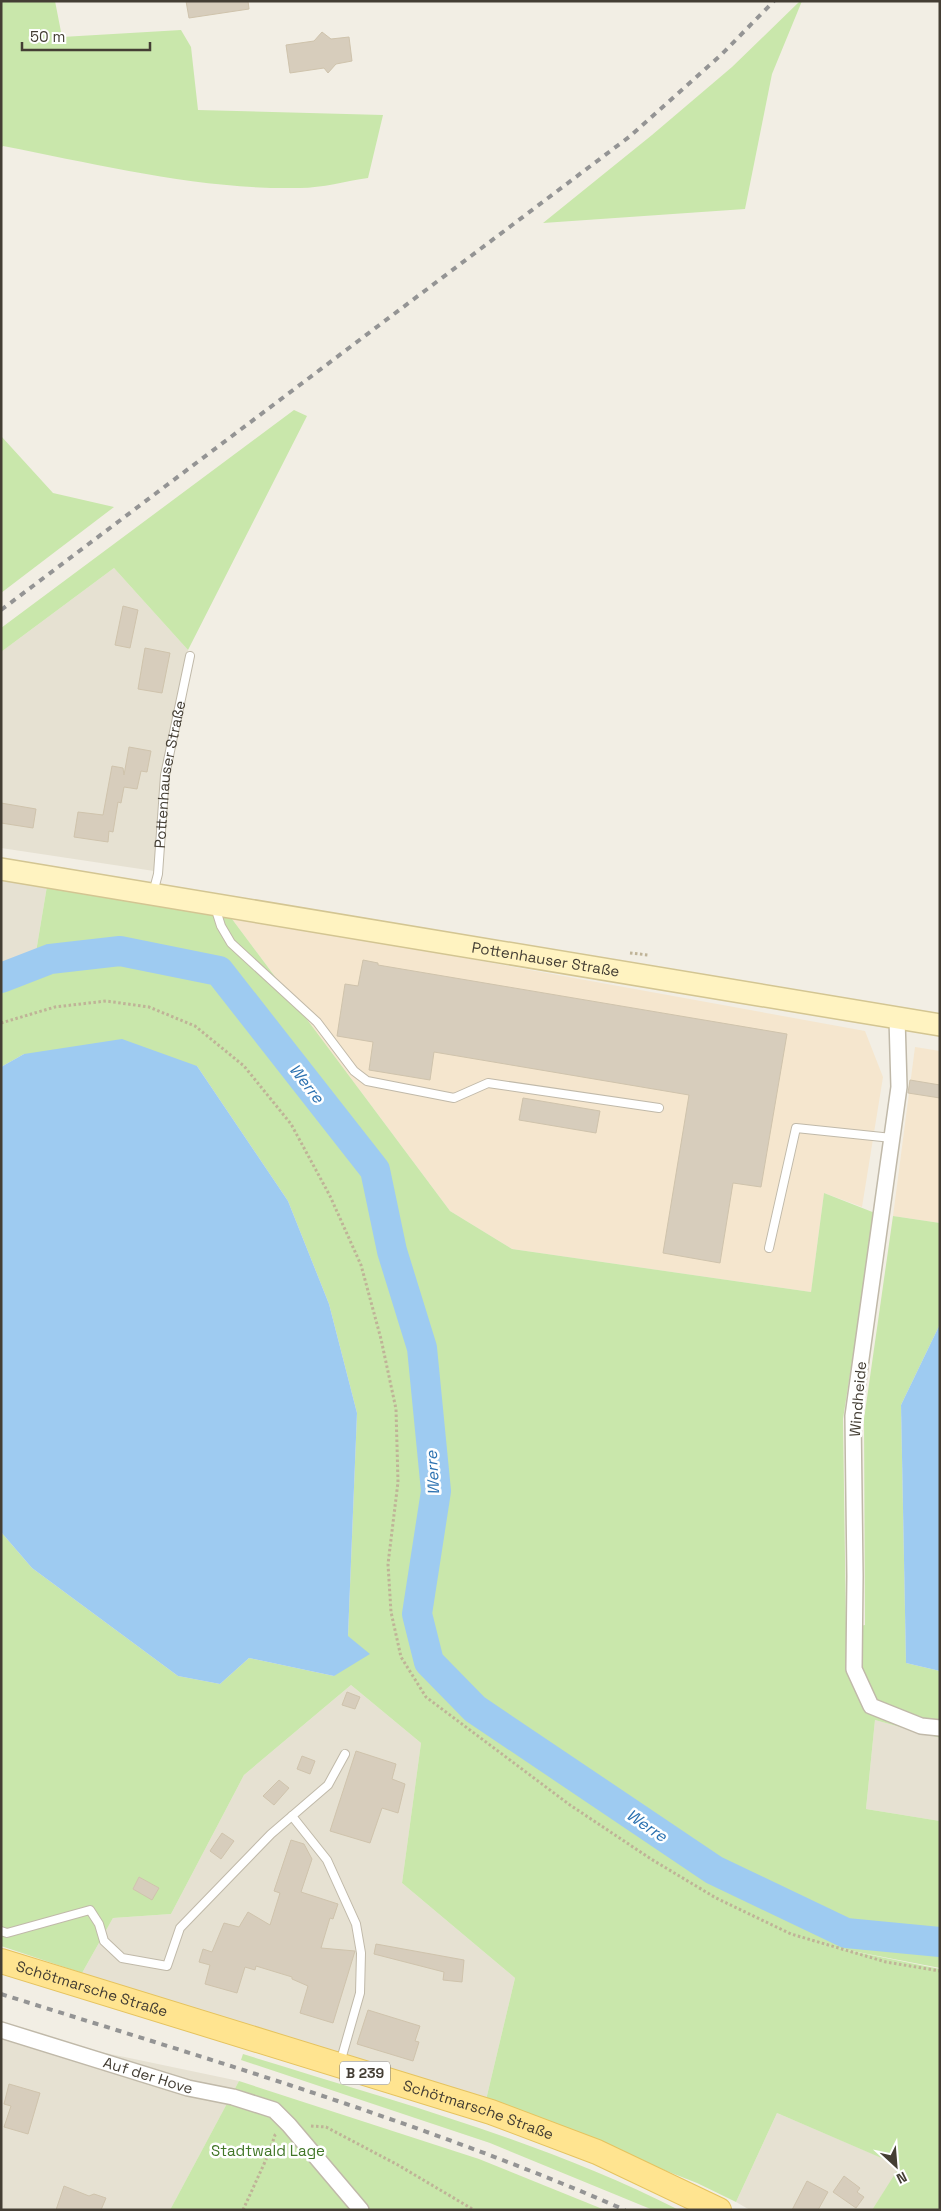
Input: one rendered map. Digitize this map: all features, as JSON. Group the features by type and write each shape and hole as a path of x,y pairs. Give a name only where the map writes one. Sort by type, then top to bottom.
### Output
{"main road":[{"name":"Schötmarsche Straße","path":"1,1961 491,2112 598,2152 719,2210"}],"street":[{"name":"Pottenhauser Straße","path":"1,868 940,1025"},
{"name":"Windheide","path":"897,1018 899,1087 853,1416 854,1669 871,1706 922,1726 940,1728"},
{"name":"Auf der Hove","path":"1,2030 188,2088 241,2099 274,2110 290,2126 361,2210"}],"lane":[{"name":"Pottenhauser Straße","path":"153,893 158,874 165,775 190,656"},
{"path":"214,903 221,926 231,943 317,1022 354,1071 367,1081 454,1098 488,1083 659,1108"},
{"path":"768,1248 796,1128 892,1138"},
{"path":"1,1931 7,1933 90,1910 99,1924 104,1940 122,1958 167,1966 180,1928 271,1834 328,1785 345,1754"},
{"path":"292,1816 327,1860 356,1924 361,1952 360,1992 340,2065"}],"path":[{"path":"1,1023 55,1007 106,1001 148,1007 195,1026 209,1037 244,1066 291,1124 330,1196 361,1265 381,1339 396,1409 398,1482 388,1564 391,1612 401,1657 426,1697 570,1805 651,1859 716,1898 792,1934 886,1962 940,1971"},
{"path":"243,2210 270,2153 275,2135 290,2126 326,2127 474,2210"}],"shaded area":[{"path":"114,568 188,650 154,871 1,848 1,652"},
{"path":"1,877 47,886 35,958 1,967"},
{"path":"229,915 865,1031 883,1077 862,1207 824,1193 811,1292 512,1249 450,1211"},
{"path":"915,1047 940,1051 940,1223 893,1216"},
{"path":"351,1685 421,1743 402,1883 515,1978 486,2100 82,1973 113,1918 171,1914 244,1775"},
{"path":"875,1720 940,1738 940,1821 866,1809"},
{"path":"1,2025 72,2046 239,2081 170,2210 1,2210"},
{"path":"777,2113 901,2166 872,2210 750,2210 736,2202"}],"green space":[{"path":"1,1 55,1 62,37 181,30 191,47 198,110 383,115 368,178 308,188 263,188 225,185 151,175 3,146 1,148"},
{"path":"802,1 772,74 745,209 543,223 652,135 732,67"},
{"path":"294,410 307,416 188,650 114,568 1,652 1,628"},
{"path":"1,436 53,493 114,507 1,593"},
{"path":"47,886 229,915 450,1211 512,1249 811,1292 824,1193 875,1213 843,1419 846,1629 865,1625 864,1419 893,1216 940,1223 940,1324 901,1405 906,1663 940,1671 940,1738 875,1720 866,1809 940,1821 940,1968 816,1944 940,1969 940,2210 872,2210 900,2166 777,2113 736,2202 697,2183 486,2100 515,1978 402,1883 421,1743 351,1685 244,1775 171,1914 113,1918 82,1973 1,1946 1,1532 32,1568 178,1676 220,1684 249,1658 334,1676 348,1636 357,1413 329,1304 288,1201 197,1066 24,1054 1,1067 1,967 35,958","holes":["139,1877 159,1888 152,1899 133,1889"]},
{"path":"243,2054 409,2105 519,2142 627,2185 679,2210 653,2210 490,2143 241,2060"},
{"name":"Stadtwald Lage","path":"239,2081 479,2159 605,2210 170,2210"}],"water":[{"path":"122,1039 197,1066 288,1201 329,1304 357,1413 348,1636 370,1654 334,1676 249,1658 220,1684 178,1676 32,1568 1,1532 1,1067 24,1054"},
{"path":"940,1324 940,1671 906,1663 901,1405"}],"building":[{"path":"186,1 248,1 249,9 189,18"},
{"path":"322,32 331,39 349,37 352,61 336,64 328,73 324,68 290,73 286,45 314,41"},
{"path":"123,606 138,610 130,648 115,645"},
{"path":"145,648 170,653 162,693 138,689"},
{"path":"129,747 151,751 147,772 141,771 137,789 124,787 121,803 118,802 113,832 109,831 108,842 74,837 78,812 103,815 112,766 123,768 124,775"},
{"path":"1,803 36,809 33,828 1,823"},
{"path":"363,960 378,963 378,965 787,1034 761,1187 733,1183 720,1263 663,1253 689,1095 434,1052 430,1080 369,1070 373,1042 337,1036 345,984 358,986"},
{"path":"910,1080 940,1085 940,1098 908,1093"},
{"path":"523,1098 600,1111 596,1133 519,1120"},
{"path":"347,1692 360,1697 355,1709 342,1705"},
{"path":"356,1751 396,1764 392,1779 405,1784 398,1813 382,1808 370,1843 330,1831"},
{"path":"302,1756 315,1761 310,1774 297,1769"},
{"path":"279,1780 289,1788 274,1805 263,1796"},
{"path":"222,1833 234,1841 221,1859 210,1851"},
{"path":"291,1840 304,1844 312,1859 301,1892 338,1904 333,1919 330,1918 321,1948 355,1951 333,2023 300,2013 308,1986 292,1979 292,1977 256,1966 255,1970 245,1967 237,1993 205,1984 210,1965 199,1962 203,1949 212,1952 224,1923 239,1927 248,1912 270,1925 280,1893 274,1891"},
{"path":"139,1877 159,1888 152,1900 133,1889"},
{"path":"376,1944 464,1960 462,1982 443,1980 444,1972 374,1954"},
{"path":"368,2010 420,2026 415,2041 419,2042 413,2061 357,2044"},
{"path":"9,2084 40,2093 28,2134 4,2127 11,2106 4,2104"},
{"path":"844,2176 860,2188 857,2192 864,2197 856,2208 833,2192"},
{"path":"807,2181 828,2192 818,2210 792,2210"},
{"path":"64,2186 89,2196 94,2194 106,2198 101,2210 56,2210"}],"waterway":[{"name":"Werre","path":"1,978 50,959 120,951 219,971 375,1170 392,1251 422,1348 436,1491 417,1614 429,1662 475,1709 714,1870 846,1933 940,1942"}],"railway":[{"path":"1,610 629,137 721,55 774,1"},
{"path":"1,1994 237,2068 394,2120 472,2148 625,2210"}]}
